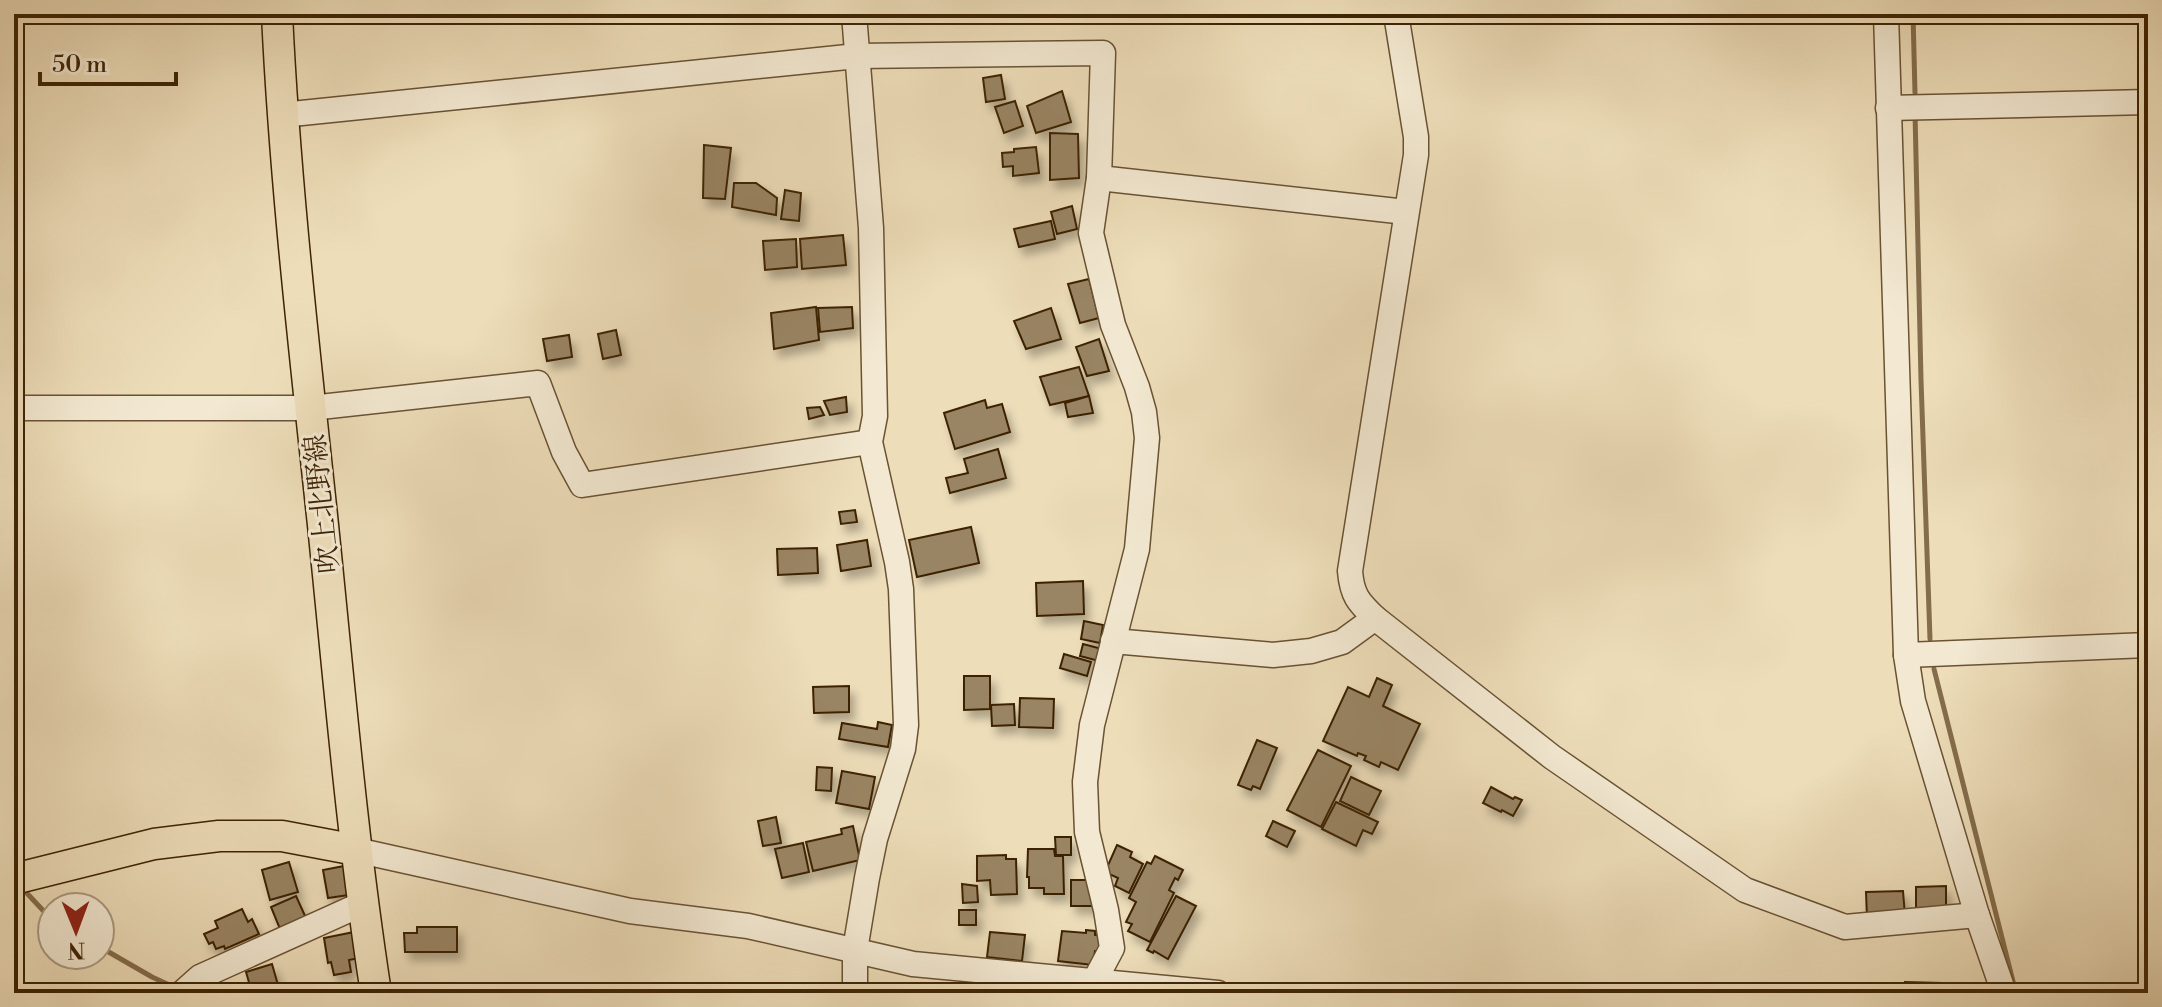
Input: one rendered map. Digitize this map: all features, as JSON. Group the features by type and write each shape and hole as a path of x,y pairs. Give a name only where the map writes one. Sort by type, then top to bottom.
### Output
{"main road":[{"name":"吹上北野線","path":"277,14 282,115 311,408 356,850 376,993"},
{"path":"14,879 154,844 219,836 282,836 356,850"}],"street":[{"path":"854,14 871,228 875,416 870,442 901,589 906,725 903,749 875,839 867,878 855,950 855,993"},
{"path":"1396,14 1416,137 1416,155 1350,571 1351,588 1360,604 1552,757 1745,890 1845,927 1977,915"},
{"path":"1886,14 1906,655 1913,701 1977,915 2004,993"},
{"path":"282,115 857,56 1103,53 1099,178 1091,233 1113,325 1144,412 1147,438 1137,549 1092,725 1085,782 1087,832 1112,948 1081,984"},
{"path":"1888,108 2148,102"},
{"path":"1099,178 1406,212"},
{"path":"14,408 311,408 538,383 564,452 582,485 870,442"},
{"path":"1113,641 1273,655 1311,651 1342,642 1375,618"},
{"path":"1906,655 2148,645"},
{"path":"356,850 630,911 748,926 913,964 1081,984 1218,993"},
{"path":"182,993 200,977 362,904"}],"building":[{"path":"1001,75 1005,99 986,102 983,78"},
{"path":"1062,91 1071,122 1036,133 1027,106"},
{"path":"1015,101 1023,126 1004,133 995,107"},
{"path":"1050,133 1078,134 1079,178 1050,180"},
{"path":"704,145 731,148 725,199 703,198"},
{"path":"1036,147 1039,173 1013,176 1013,166 1003,167 1002,153"},
{"path":"734,183 756,183 777,198 776,215 732,207"},
{"path":"785,190 801,193 799,221 781,219"},
{"path":"1072,206 1077,229 1057,234 1051,212"},
{"path":"1051,221 1055,239 1019,247 1014,229"},
{"path":"843,235 846,265 802,269 800,239"},
{"path":"796,239 797,267 765,270 763,241"},
{"path":"1089,279 1099,318 1080,323 1068,284"},
{"path":"816,307 819,340 774,349 771,313"},
{"path":"852,307 853,328 820,332 818,308"},
{"path":"1051,308 1061,339 1026,349 1014,321"},
{"path":"616,330 621,355 603,359 598,334"},
{"path":"569,335 572,357 547,361 543,339"},
{"path":"1099,339 1109,371 1087,376 1076,347"},
{"path":"1079,367 1089,396 1050,405 1040,377"},
{"path":"1089,396 1093,413 1068,417 1065,403"},
{"path":"846,397 847,412 830,415 824,401"},
{"path":"985,400 987,408 1002,404 1010,432 955,449 944,413"},
{"path":"820,407 824,415 809,419 807,408"},
{"path":"998,449 1006,478 950,493 946,478 968,473 964,459"},
{"path":"855,510 857,522 841,524 839,512"},
{"path":"971,527 979,563 917,577 909,540"},
{"path":"867,540 871,566 841,571 837,545"},
{"path":"817,548 818,573 778,575 777,549"},
{"path":"1083,581 1084,614 1037,616 1036,583"},
{"path":"1084,621 1103,625 1100,643 1081,639"},
{"path":"1083,644 1102,649 1099,661 1080,656"},
{"path":"1064,654 1091,662 1087,676 1060,668"},
{"path":"964,676 990,676 990,709 964,710"},
{"path":"1377,678 1392,685 1383,706 1420,724 1398,770 1381,762 1379,767 1364,760 1366,756 1358,753 1357,756 1323,741 1348,687 1369,697"},
{"path":"849,686 849,712 814,713 813,687"},
{"path":"1020,698 1054,699 1053,728 1019,727"},
{"path":"1014,704 1015,725 992,726 991,705"},
{"path":"878,722 892,725 888,747 839,739 842,723 877,729"},
{"path":"1257,740 1277,748 1260,789 1253,786 1251,790 1238,785"},
{"path":"1318,750 1351,766 1321,827 1287,810"},
{"path":"817,767 832,768 831,791 816,790"},
{"path":"842,771 875,777 869,809 836,803"},
{"path":"1351,777 1381,791 1369,815 1340,801"},
{"path":"1491,787 1513,799 1522,800 1513,816 1483,803"},
{"path":"1336,802 1378,822 1372,834 1363,830 1356,846 1322,829"},
{"path":"776,817 781,843 763,846 758,821"},
{"path":"1273,821 1295,831 1287,847 1266,836"},
{"path":"853,826 860,860 813,871 806,842 842,834 841,829"},
{"path":"1055,837 1071,837 1071,855 1056,855"},
{"path":"803,843 809,872 782,878 775,849"},
{"path":"1117,845 1132,852 1130,857 1143,864 1129,893 1115,886 1118,878 1105,872"},
{"path":"1028,849 1054,849 1055,856 1063,856 1064,894 1044,894 1044,888 1029,888"},
{"path":"1006,855 1006,859 1016,859 1017,894 991,895 990,880 977,881 977,856"},
{"path":"1155,856 1183,870 1169,890 1174,893 1150,942 1128,931 1132,924 1126,922 1136,902 1129,898 1147,862 1151,864"},
{"path":"289,862 298,892 270,900 262,870"},
{"path":"344,866 349,895 328,898 323,870"},
{"path":"1071,880 1096,880 1096,906 1071,906"},
{"path":"962,884 977,886 978,902 963,903"},
{"path":"1946,886 1946,909 1916,911 1916,887"},
{"path":"1903,891 1905,916 1867,918 1866,892"},
{"path":"296,896 306,918 280,929 271,907"},
{"path":"1176,896 1196,906 1168,959 1147,950"},
{"path":"242,909 248,922 252,919 259,934 225,949 224,946 216,949 213,942 209,944 204,934 218,928 215,921"},
{"path":"959,910 976,910 976,925 959,925"},
{"path":"417,927 457,927 457,952 405,952 404,933 417,933"},
{"path":"1086,930 1107,937 1106,952 1095,951 1093,965 1058,961 1062,931 1086,933"},
{"path":"354,932 359,958 349,960 351,972 334,975 331,962 328,963 324,938"},
{"path":"990,932 1025,935 1022,961 987,957"},
{"path":"272,964 278,985 252,993 246,972"},
{"path":"1905,982 1979,984 1979,993 1905,993"},
{"path":"2076,985 2077,993 2031,993 2030,987"}],"waterway":[{"path":"1913,14 1915,93"},
{"path":"1915,112 1930,639"},
{"path":"1934,669 2016,993"},
{"path":"23,889 36,903"},
{"path":"116,956 176,988"}]}
